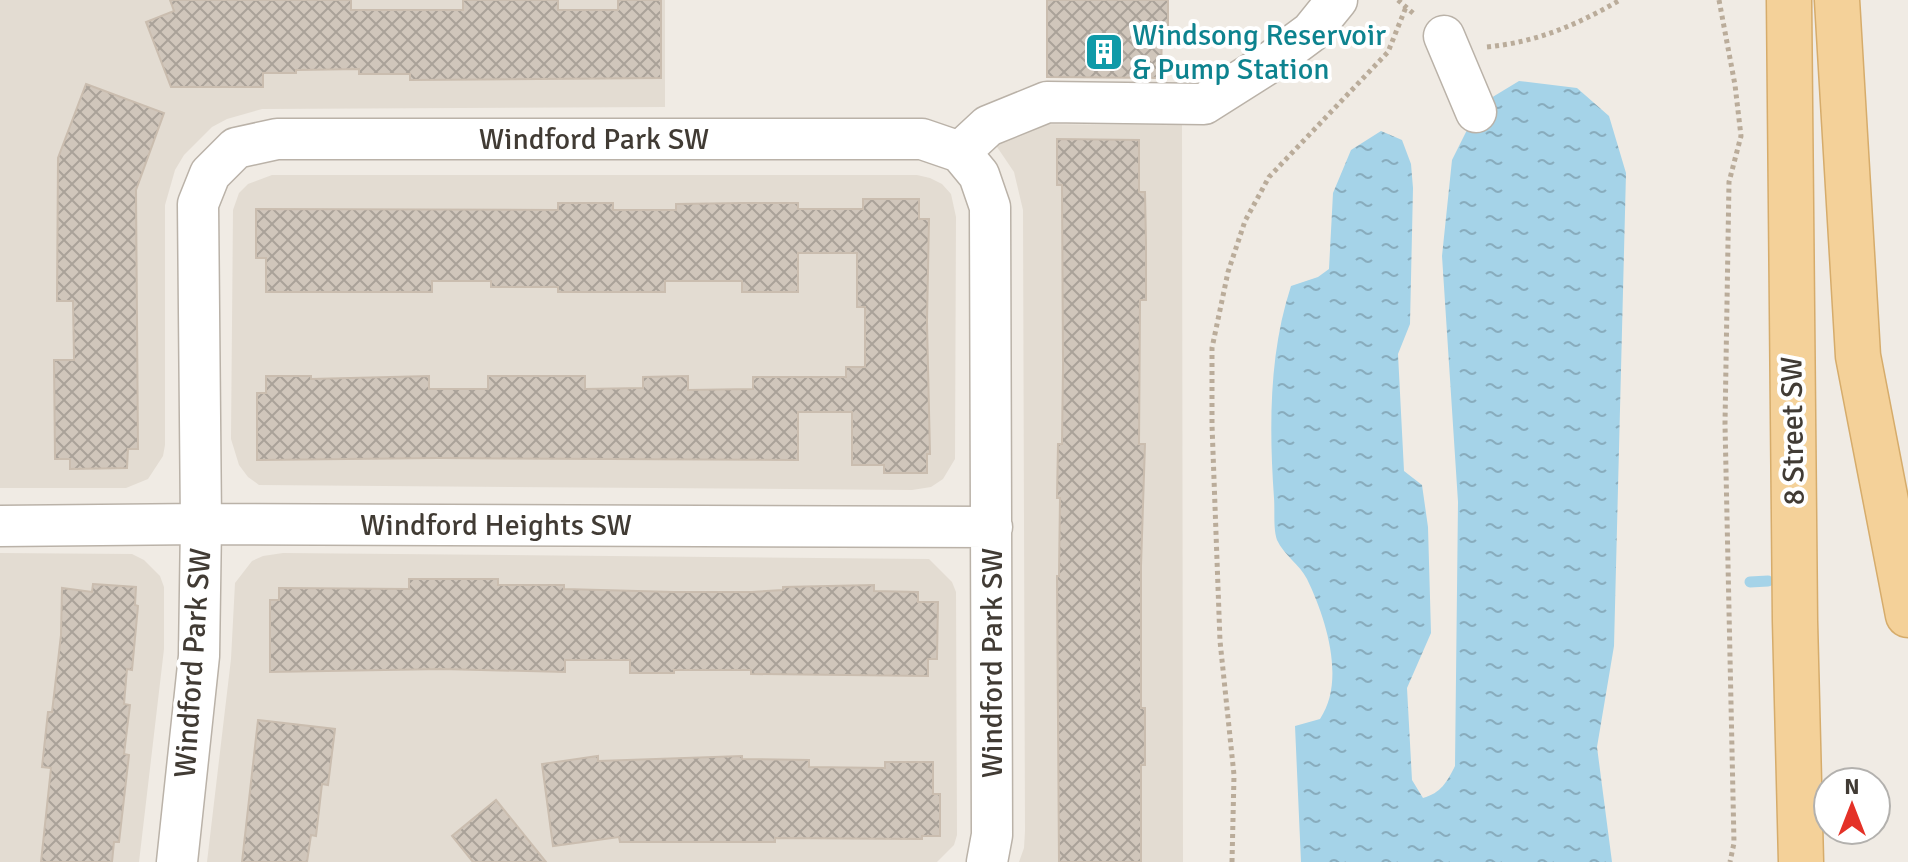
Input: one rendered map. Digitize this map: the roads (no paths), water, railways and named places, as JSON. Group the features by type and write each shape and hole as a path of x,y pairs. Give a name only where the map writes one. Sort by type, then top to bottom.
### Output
{"main road":[{"path":"1837,0 1858,356 1908,615"},
{"name":"8 Street SW","path":"1784,11 1801,862"}],"street":[{"path":"960,152 988,126 1047,102 1204,104 1311,32 1337,0"},
{"path":"1444,36 1476,112"},
{"name":"Windford Park SW","path":"177,862 199,656 198,204 210,174 236,148 277,139 922,139 960,152 979,175 990,207 992,835 987,862"},
{"name":"Windford Heights SW","path":"0,526 992,527"}],"water":[{"path":"1519,81 1577,88 1609,116 1626,173 1614,646 1597,747 1612,862 1301,862 1295,726 1320,719 1332,687 1332,668 1326,630 1314,595 1304,574 1277,540 1275,530 1272,390 1284,311 1291,286 1318,277 1329,269 1333,193 1351,150 1381,131 1402,140 1411,164 1413,188 1410,324 1398,354 1404,471 1422,485 1428,527 1431,633 1407,688 1412,780 1423,798 1443,786 1455,766 1458,502 1442,256 1452,160 1476,112 1486,101"}],"waterway":[{"path":"1750,582 1768,581"}],"place":[{"name":"Windsong Reservoir & Pump Station","path":"1104,52"}]}
